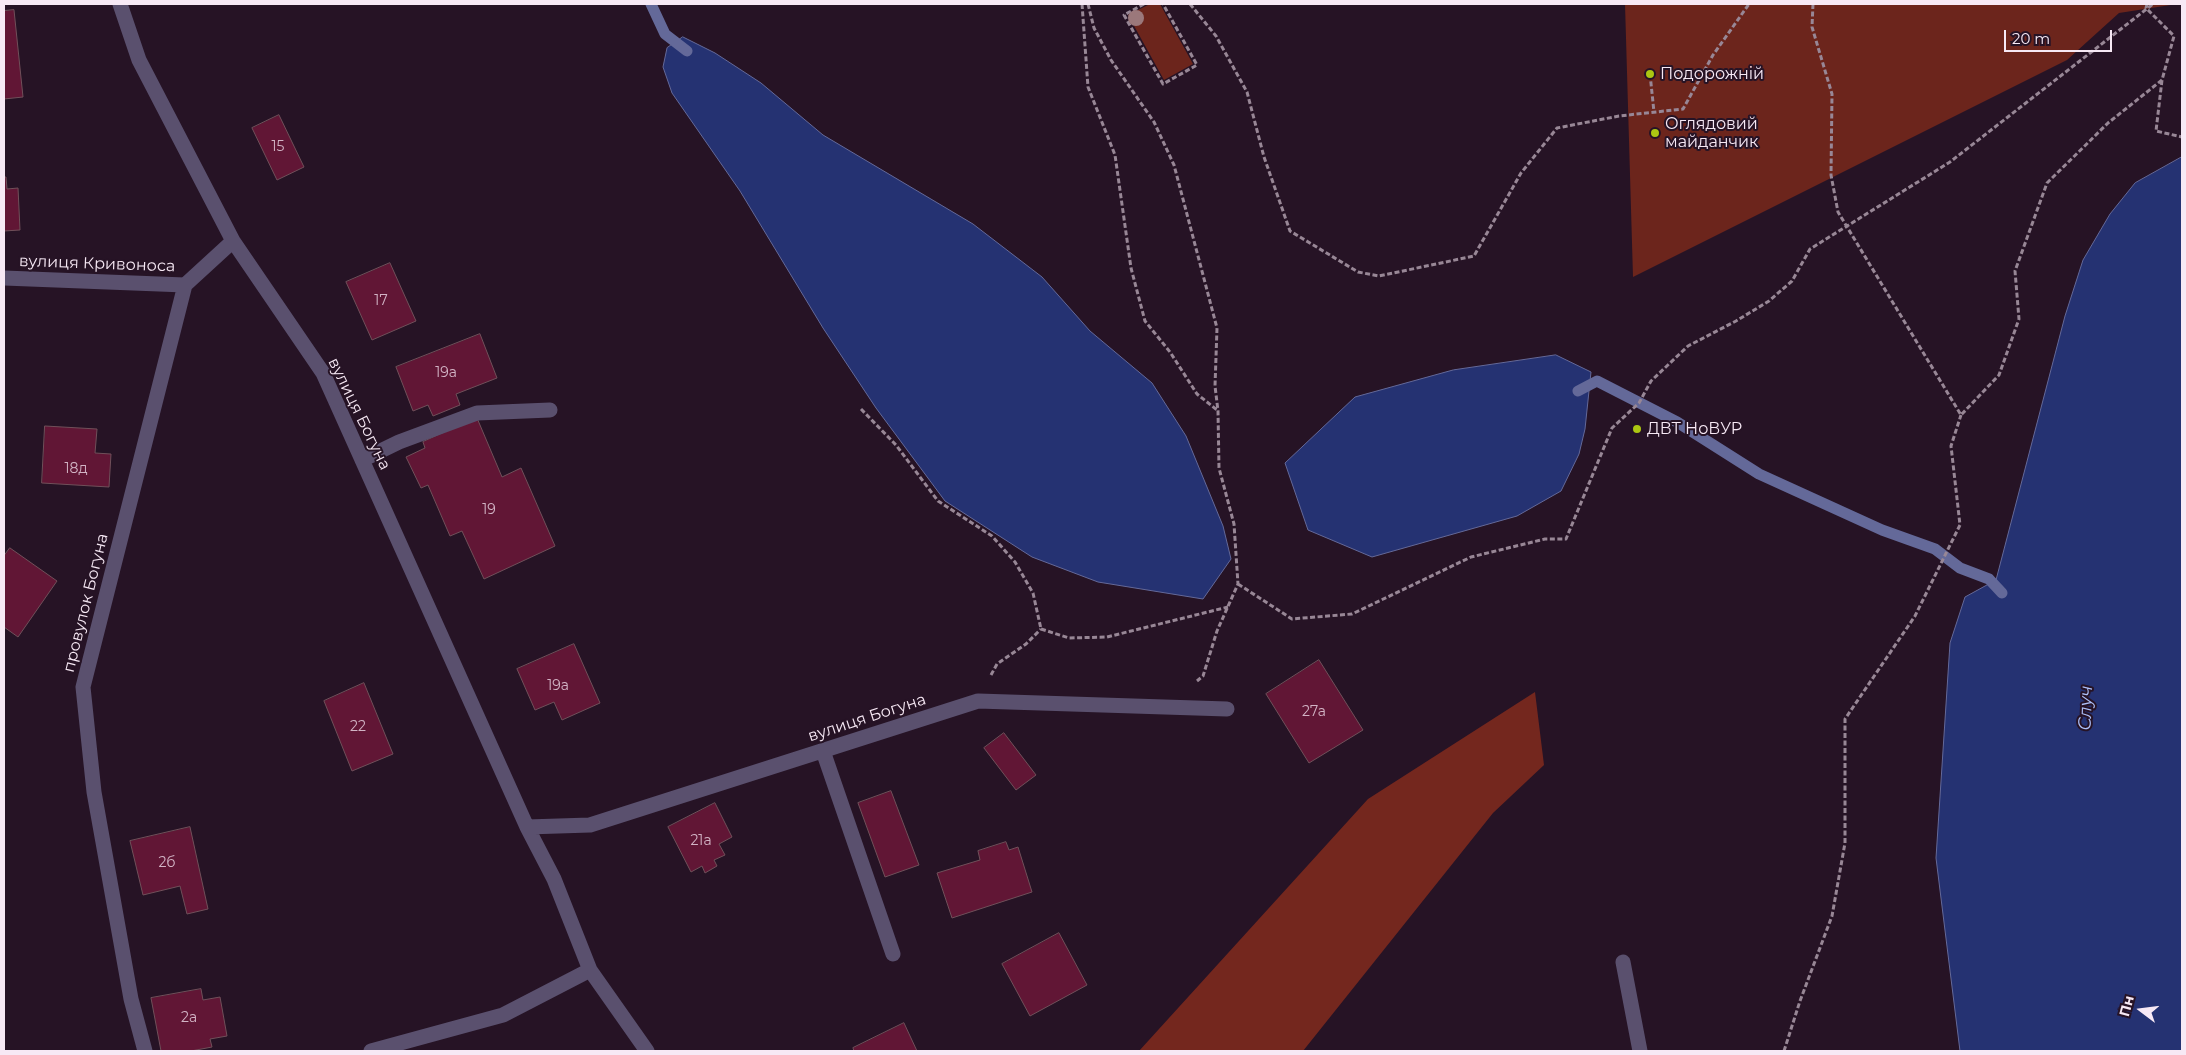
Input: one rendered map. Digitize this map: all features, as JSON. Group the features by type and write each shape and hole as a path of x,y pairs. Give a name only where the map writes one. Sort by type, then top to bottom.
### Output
{"street":[{"name":"вулиця Богуна","path":"120,4 139,60 233,241 322,373 527,827 554,879 590,970 647,1051"},
{"name":"вулиця Кривоноса","path":"4,278 185,285 233,241"},
{"name":"провулок Богуна","path":"145,1051 131,999 94,792 83,687 185,285"},
{"path":"362,460 399,442 477,413 550,410"},
{"name":"вулиця Богуна","path":"527,827 590,825 978,701 1227,709"},
{"path":"823,751 893,954"},
{"path":"1623,962 1640,1051"},
{"path":"371,1051 503,1015 590,970"}],"path":[{"path":"1082,4 1088,87 1115,155 1131,268 1145,321 1170,352 1197,394 1218,411"},
{"path":"1088,4 1094,28 1102,44 1154,122 1174,165 1217,328 1215,386 1218,411 1219,468 1234,524 1238,584 1217,631 1203,676 1163,707"},
{"path":"1141,4 1124,14 1163,84 1197,65 1163,4"},
{"path":"1190,4 1216,36 1247,92 1264,157 1290,232 1358,272 1379,276 1474,256 1521,173 1557,128 1619,116 1683,110 1713,55 1749,4"},
{"path":"1813,4 1812,26 1832,94 1831,175 1838,212 1962,415"},
{"path":"1238,584 1292,619 1352,614 1471,557 1545,540 1566,539 1612,428 1639,402 1651,381 1688,346 1769,301 1792,281 1810,249 1847,228 1950,162 2146,6 2153,4"},
{"path":"2146,6 2174,36 2162,80 2156,131 2182,137"},
{"path":"1650,74 1654,112"},
{"path":"1784,1051 1800,1001 1832,916 1845,843 1845,719 1915,616 1960,525 1951,446 1962,415 1999,375 2019,319 2015,271 2047,183 2108,123 2162,80"},
{"path":"861,409 896,445 938,501 992,536 1015,562 1032,593 1041,629"},
{"path":"1041,629 1069,638 1107,637 1228,607"},
{"path":"998,664 1026,644 1041,629"}],"shaded area":[{"path":"1150,4 1160,4 1193,64 1164,80 1128,15"},
{"path":"1625,4 2177,4 2119,13 2067,60 1633,277"},
{"path":"1535,692 1544,765 1493,813 1303,1051 1139,1051 1368,799"}],"water":[{"path":"683,37 715,53 761,83 823,135 973,224 1042,277 1090,331 1152,383 1186,436 1223,526 1231,559 1203,599 1098,582 1032,557 945,501 876,408 823,328 740,191 672,93 663,67 667,48"},
{"name":"Случ","path":"2182,157 2182,1051 1960,1051 1936,858 1950,643 1965,597 1996,580 2065,316 2083,260 2110,214 2135,183"},
{"path":"1556,355 1591,372 1585,429 1579,454 1561,491 1517,516 1372,557 1308,530 1285,463 1355,397 1453,370"}],"building":[{"path":"14,10 23,97 4,99 4,11"},
{"path":"279,115 304,167 277,180 252,128"},
{"path":"4,177 6,177 7,189 18,188 20,230 4,231"},
{"path":"390,263 416,321 372,340 346,282"},
{"path":"480,334 497,378 456,394 460,405 433,416 428,405 413,411 396,367"},
{"path":"477,418 502,477 521,468 555,546 484,579 462,531 450,536 428,485 421,488 406,457 425,448 423,442"},
{"path":"45,426 97,429 95,453 111,454 109,487 42,483"},
{"path":"10,548 57,581 18,637 4,627 4,556"},
{"path":"574,644 600,703 562,720 554,702 535,710 517,669"},
{"path":"1319,660 1363,730 1309,763 1266,694"},
{"path":"364,683 393,754 352,771 324,701"},
{"path":"1004,733 1036,775 1016,790 984,748"},
{"path":"891,791 919,865 885,877 858,803"},
{"path":"715,803 732,837 719,844 725,855 714,860 717,866 705,873 702,866 691,872 668,827"},
{"path":"190,827 208,909 187,914 180,886 143,895 130,841"},
{"path":"1006,842 1009,850 1018,847 1032,892 952,918 937,873 980,860 978,851"},
{"path":"1059,933 1087,985 1030,1016 1002,964"},
{"path":"201,989 203,1000 220,997 227,1036 210,1039 212,1047 191,1051 161,1051 151,998"},
{"path":"904,1023 917,1051 854,1051 853,1048"}],"waterway":[{"path":"651,4 665,34 687,51"},
{"path":"1578,391 1597,381 1677,422 1759,474 1882,530 1935,549 1960,568 1989,579 2002,593"}],"place":[{"name":"Подорожнiй","path":"1650,74"},
{"name":"Оглядовий майданчик","path":"1655,133"},
{"name":"ДВТ НоВУР","path":"1637,429"}]}
